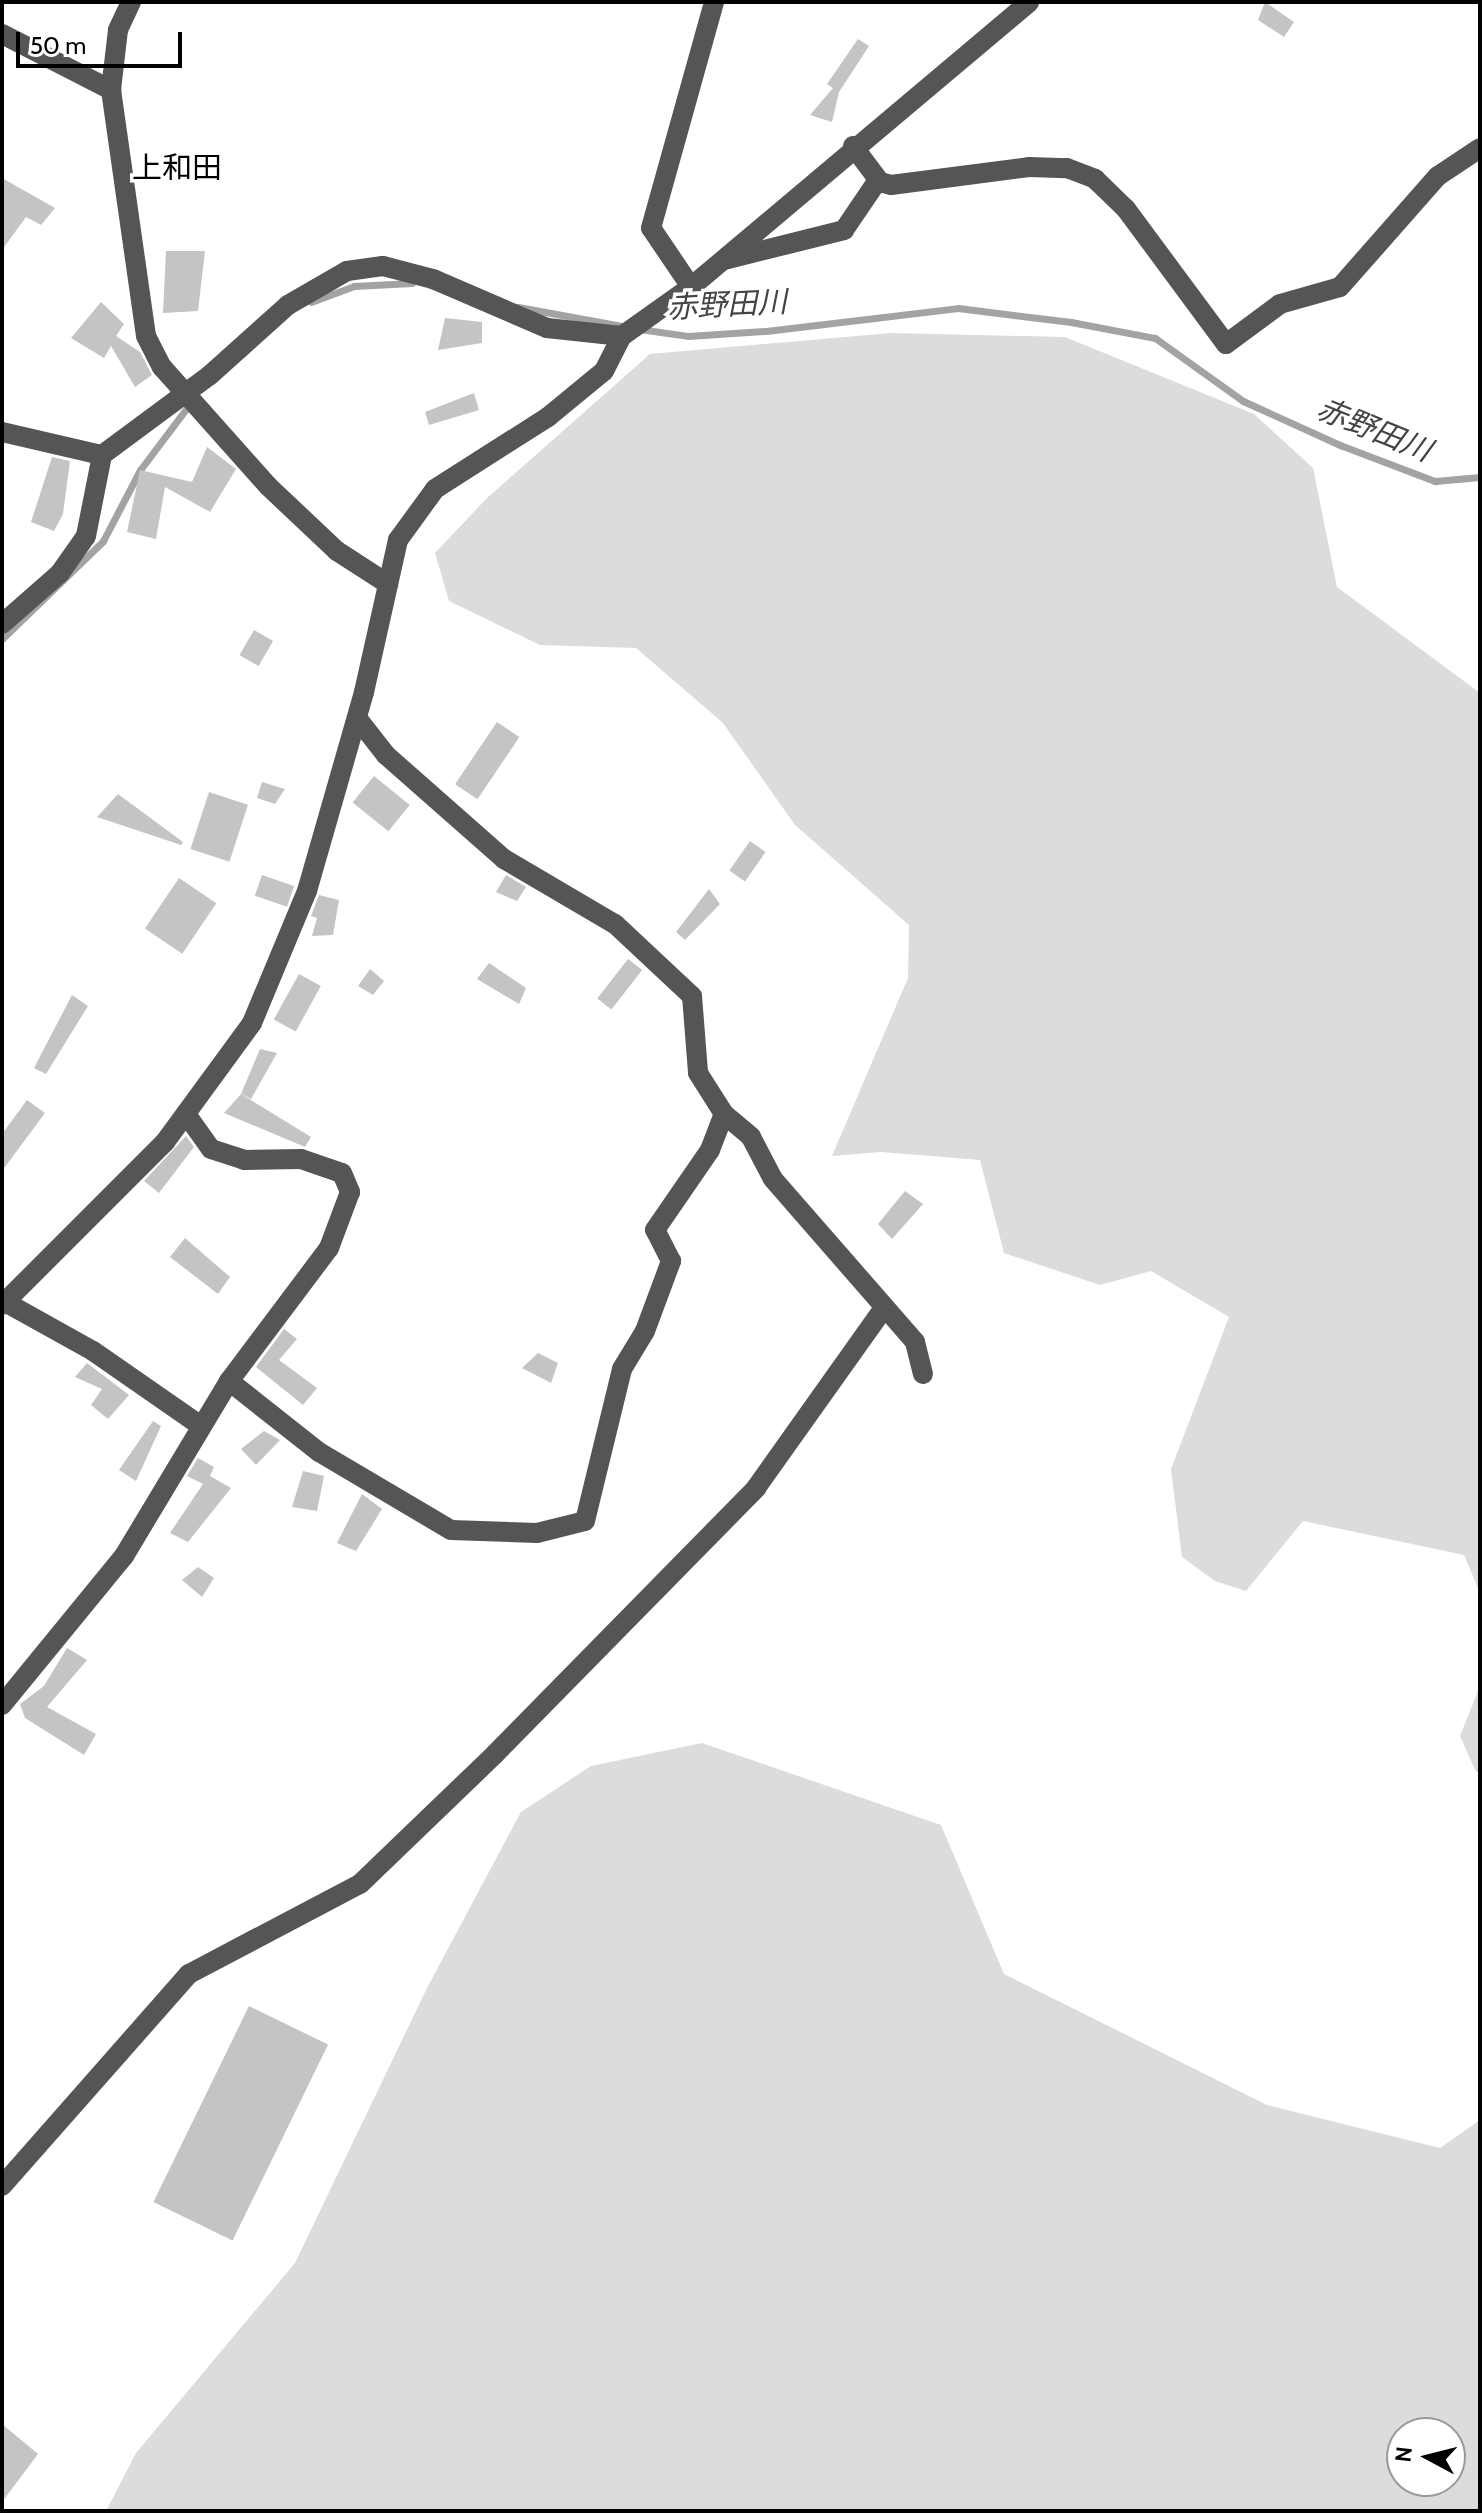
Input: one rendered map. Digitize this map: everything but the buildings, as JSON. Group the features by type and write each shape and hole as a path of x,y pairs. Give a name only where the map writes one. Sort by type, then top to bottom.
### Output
{"street":[{"path":"131,2 118,30 111,90 146,336 183,392 337,551 388,584"},
{"path":"691,287 651,228 714,2"},
{"path":"198,1424 93,1351 3,1304 186,1114 252,1023 307,891 357,718 398,540 435,489 548,417 604,371 622,336 691,287 853,146 1029,2"},
{"path":"2,34 111,90"},
{"path":"853,146 878,180 906,184 1029,167 1067,168 1095,179 1126,209 1226,344 1280,304 1340,287 1438,176 1480,148"},
{"path":"720,261 844,230 878,180"},
{"path":"2,624 60,573 86,536 102,455 288,305 347,271 371,268 433,279 547,328 622,336"},
{"path":"2,432 102,455"},
{"path":"357,718 386,755 504,859 615,924 692,996 698,1073 724,1114 751,1137 773,1179 915,1342 923,1374"},
{"path":"7,1693 124,1556 198,1424 329,1248 350,1192 342,1173 301,1159 244,1160 211,1149 186,1114"},
{"path":"229,1381 319,1452 451,1530 537,1533 585,1521 622,1369 645,1331 671,1261 655,1230 710,1150 724,1114"},
{"path":"2,2186 189,1974 360,1884 495,1754 756,1488 884,1308"}],"shaded area":[{"path":"891,333 1065,337 1254,414 1313,468 1337,587 1480,693 1480,1593 1464,1555 1303,1521 1246,1591 1215,1581 1182,1557 1171,1469 1229,1317 1151,1271 1100,1285 1004,1253 980,1160 881,1152 832,1156 908,978 909,925 795,825 723,723 636,648 540,645 449,601 435,553 487,498 650,354"},
{"path":"1480,1686 1480,1772 1476,1772 1460,1736"},
{"path":"702,1743 941,1825 1004,1974 1267,2105 1440,2148 1480,2120 1480,2511 106,2511 136,2453 295,2263 427,1988 521,1812 591,1766"}],"waterway":[{"name":"赤野田川","path":"311,302 354,286 412,283"},
{"name":"赤野田川","path":"518,307 627,327"},
{"name":"赤野田川","path":"639,329 688,336 766,331 958,308 1071,322 1155,338 1243,401 1340,445 1435,481 1480,477"},
{"name":"赤野田川","path":"2,639 103,541 140,470 192,401"}],"district":[{"name":"上和田","path":"177,168"}]}
